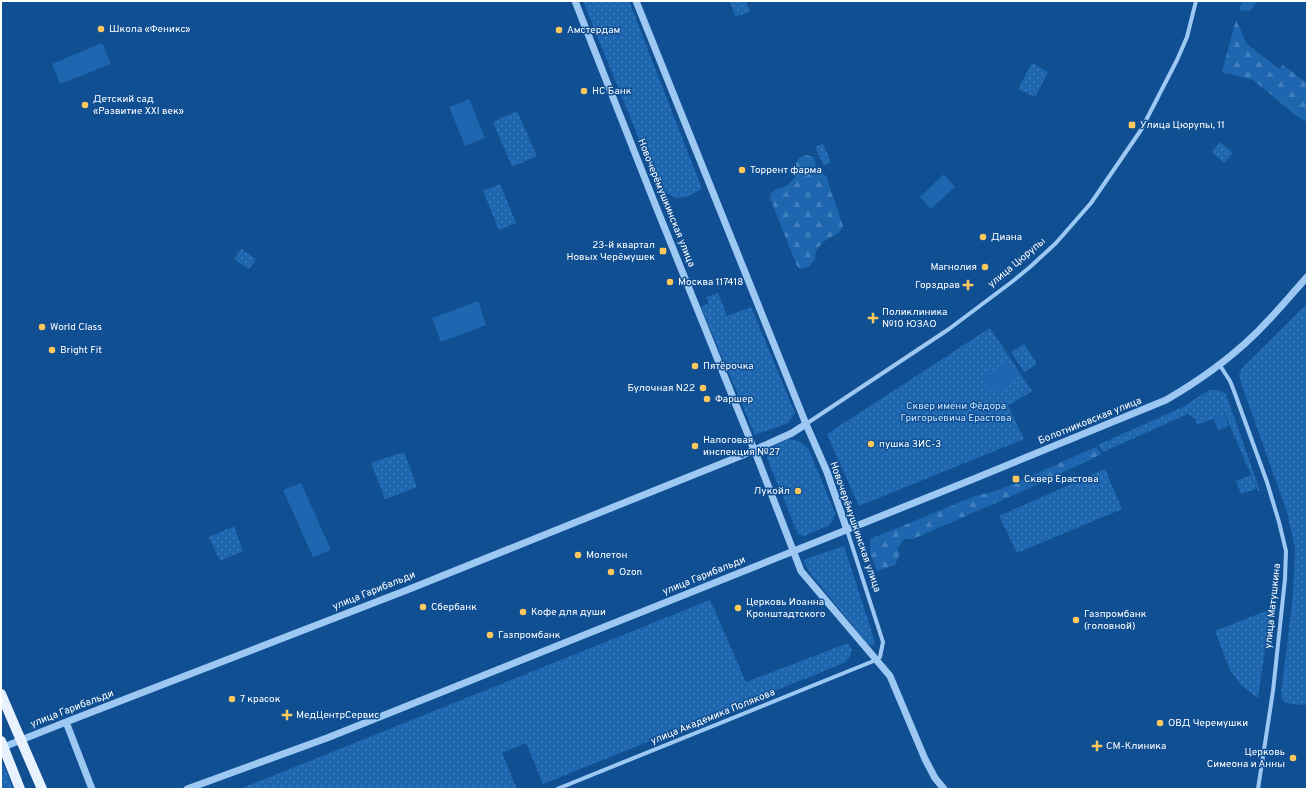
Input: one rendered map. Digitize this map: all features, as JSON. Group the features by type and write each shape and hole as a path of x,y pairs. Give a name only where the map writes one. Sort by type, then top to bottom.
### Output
{"main road":[{"path":"1,694 42,789"},
{"path":"2,746 20,789"}],"street":[{"name":"Новочерёмушкинская улица","path":"575,1 799,565 805,577 890,676 925,759 935,778 944,789"},
{"name":"Новочерёмушкинская улица","path":"636,1 806,424 827,472 882,642 880,657 876,660"},
{"name":"улица Цюрупы","path":"754,450 792,433 949,329 1024,272 1060,239 1091,203 1141,130 1179,54 1186,37 1196,1"},
{"name":"Болотниковская улица","path":"847,530 1149,407 1181,391 1219,364 1252,337 1307,277"},
{"name":"улица Матушкина","path":"1219,364 1230,381 1234,391 1273,502 1286,551 1285,579 1273,691 1258,789"},
{"name":"улица Гарибальди","path":"2,746 407,590 754,450"},
{"name":"улица Гарибальди","path":"187,789 327,738 847,530"},
{"name":"улица Академика Полякова","path":"557,789 876,660"},
{"path":"66,722 92,789"}],"green space":[{"path":"583,1 629,1 702,189 687,197 675,198 659,188"},
{"path":"729,1 746,1 750,11 736,17"},
{"path":"1242,1 1257,1 1250,11 1239,10"},
{"path":"1236,20 1247,44 1279,69 1283,65 1307,83 1307,122 1298,117 1253,80 1222,72"},
{"path":"102,43 111,64 60,84 52,64"},
{"path":"1032,63 1048,72 1035,97 1018,89"},
{"path":"469,99 485,138 465,146 449,107"},
{"path":"517,111 537,156 512,167 493,122"},
{"path":"1220,142 1233,153 1224,163 1212,152"},
{"path":"823,144 831,162 824,166 815,147"},
{"path":"806,155 814,157 816,167 826,176 843,226 840,232 823,242 816,251 815,259 809,267 800,269 797,266 770,198 771,193 776,189 786,186 795,178 796,163 799,158"},
{"path":"944,174 955,187 931,209 920,197"},
{"path":"500,184 516,223 499,230 483,191"},
{"path":"241,249 256,259 249,269 234,259"},
{"path":"718,293 727,316 751,307 795,413 788,423 755,435 701,307 709,303 706,297"},
{"path":"478,301 486,325 441,342 432,318"},
{"path":"1307,304 1307,705 1291,704 1283,701 1281,694 1293,596 1295,548 1287,512 1239,375 1242,368"},
{"name":"Сквер имени Фёдора Григорьевича Ерастова","path":"990,328 1032,391 1008,406 1024,439 859,506 827,434"},
{"path":"1024,344 1037,364 1024,372 1011,352"},
{"path":"1007,362 1017,378 992,394 982,379"},
{"path":"1209,390 1218,390 1226,394 1260,491 1258,491 1225,414 1197,425 1195,419 1188,414 1103,452 1098,445 1183,407"},
{"path":"1225,414 1229,426 1218,431 1214,419"},
{"path":"788,439 799,441 808,448 835,513 833,521 828,526 804,536 798,534 767,458 771,448"},
{"path":"1096,447 1102,454 1021,492 913,539 904,539 897,549 900,554 895,565 877,571 870,553 870,539 975,496 999,490"},
{"path":"404,452 417,487 385,499 371,463"},
{"path":"1105,469 1122,509 1017,553 999,516"},
{"path":"1251,475 1256,489 1241,494 1236,481"},
{"path":"301,483 331,550 313,557 283,490"},
{"path":"234,526 243,551 220,561 209,537"},
{"path":"844,546 874,639 874,644 872,646 867,643 810,573 803,560"},
{"path":"710,600 746,682 848,643 852,650 849,658 844,663 543,784 526,743 502,753 517,789 240,789"},
{"path":"1271,609 1258,698 1241,685 1230,670 1215,631"},
{"path":"1,764 5,767 13,789 1,789"}],"place":[{"name":"Школа «Феникс»","path":"101,29"},
{"name":"Амстердам","path":"559,30"},
{"name":"НС Банк","path":"584,91"},
{"name":"Детский сад «Развитие XXI век»","path":"85,105"},
{"name":"Улица Цюрупы, 11","path":"1132,125"},
{"name":"Торрент фарма","path":"742,170"},
{"name":"Диана","path":"983,237"},
{"name":"23-й квартал Новых Черёмушек","path":"663,251"},
{"name":"Магнолия","path":"985,267"},
{"name":"Москва 117418","path":"670,282"},
{"name":"Горздрав","path":"968,285"},
{"name":"Поликлиника №10 ЮЗАО","path":"873,318"},
{"name":"World Class","path":"42,327"},
{"name":"Bright Fit","path":"52,350"},
{"name":"Пятёрочка","path":"695,366"},
{"name":"Булочная N22","path":"703,388"},
{"name":"Фаршер","path":"707,399"},
{"name":"пушка ЗИС-3","path":"871,444"},
{"name":"Налоговая инспекция №27","path":"695,446"},
{"name":"Сквер Ерастова","path":"1016,479"},
{"name":"Лукойл","path":"798,491"},
{"name":"Молетон","path":"578,555"},
{"name":"Ozon","path":"611,572"},
{"name":"Сбербанк","path":"423,607"},
{"name":"Церковь Иоанна Кронштадтского","path":"738,608"},
{"name":"Кофе для души","path":"523,612"},
{"name":"Газпромбанк (головной)","path":"1076,620"},
{"name":"Газпромбанк","path":"490,635"},
{"name":"7 красок","path":"232,699"},
{"name":"МедЦентрСервис","path":"287,715"},
{"name":"ОВД Черемушки","path":"1160,723"},
{"name":"СМ-Клиника","path":"1097,746"},
{"name":"Церковь Симеона и Анны","path":"1293,758"}]}
